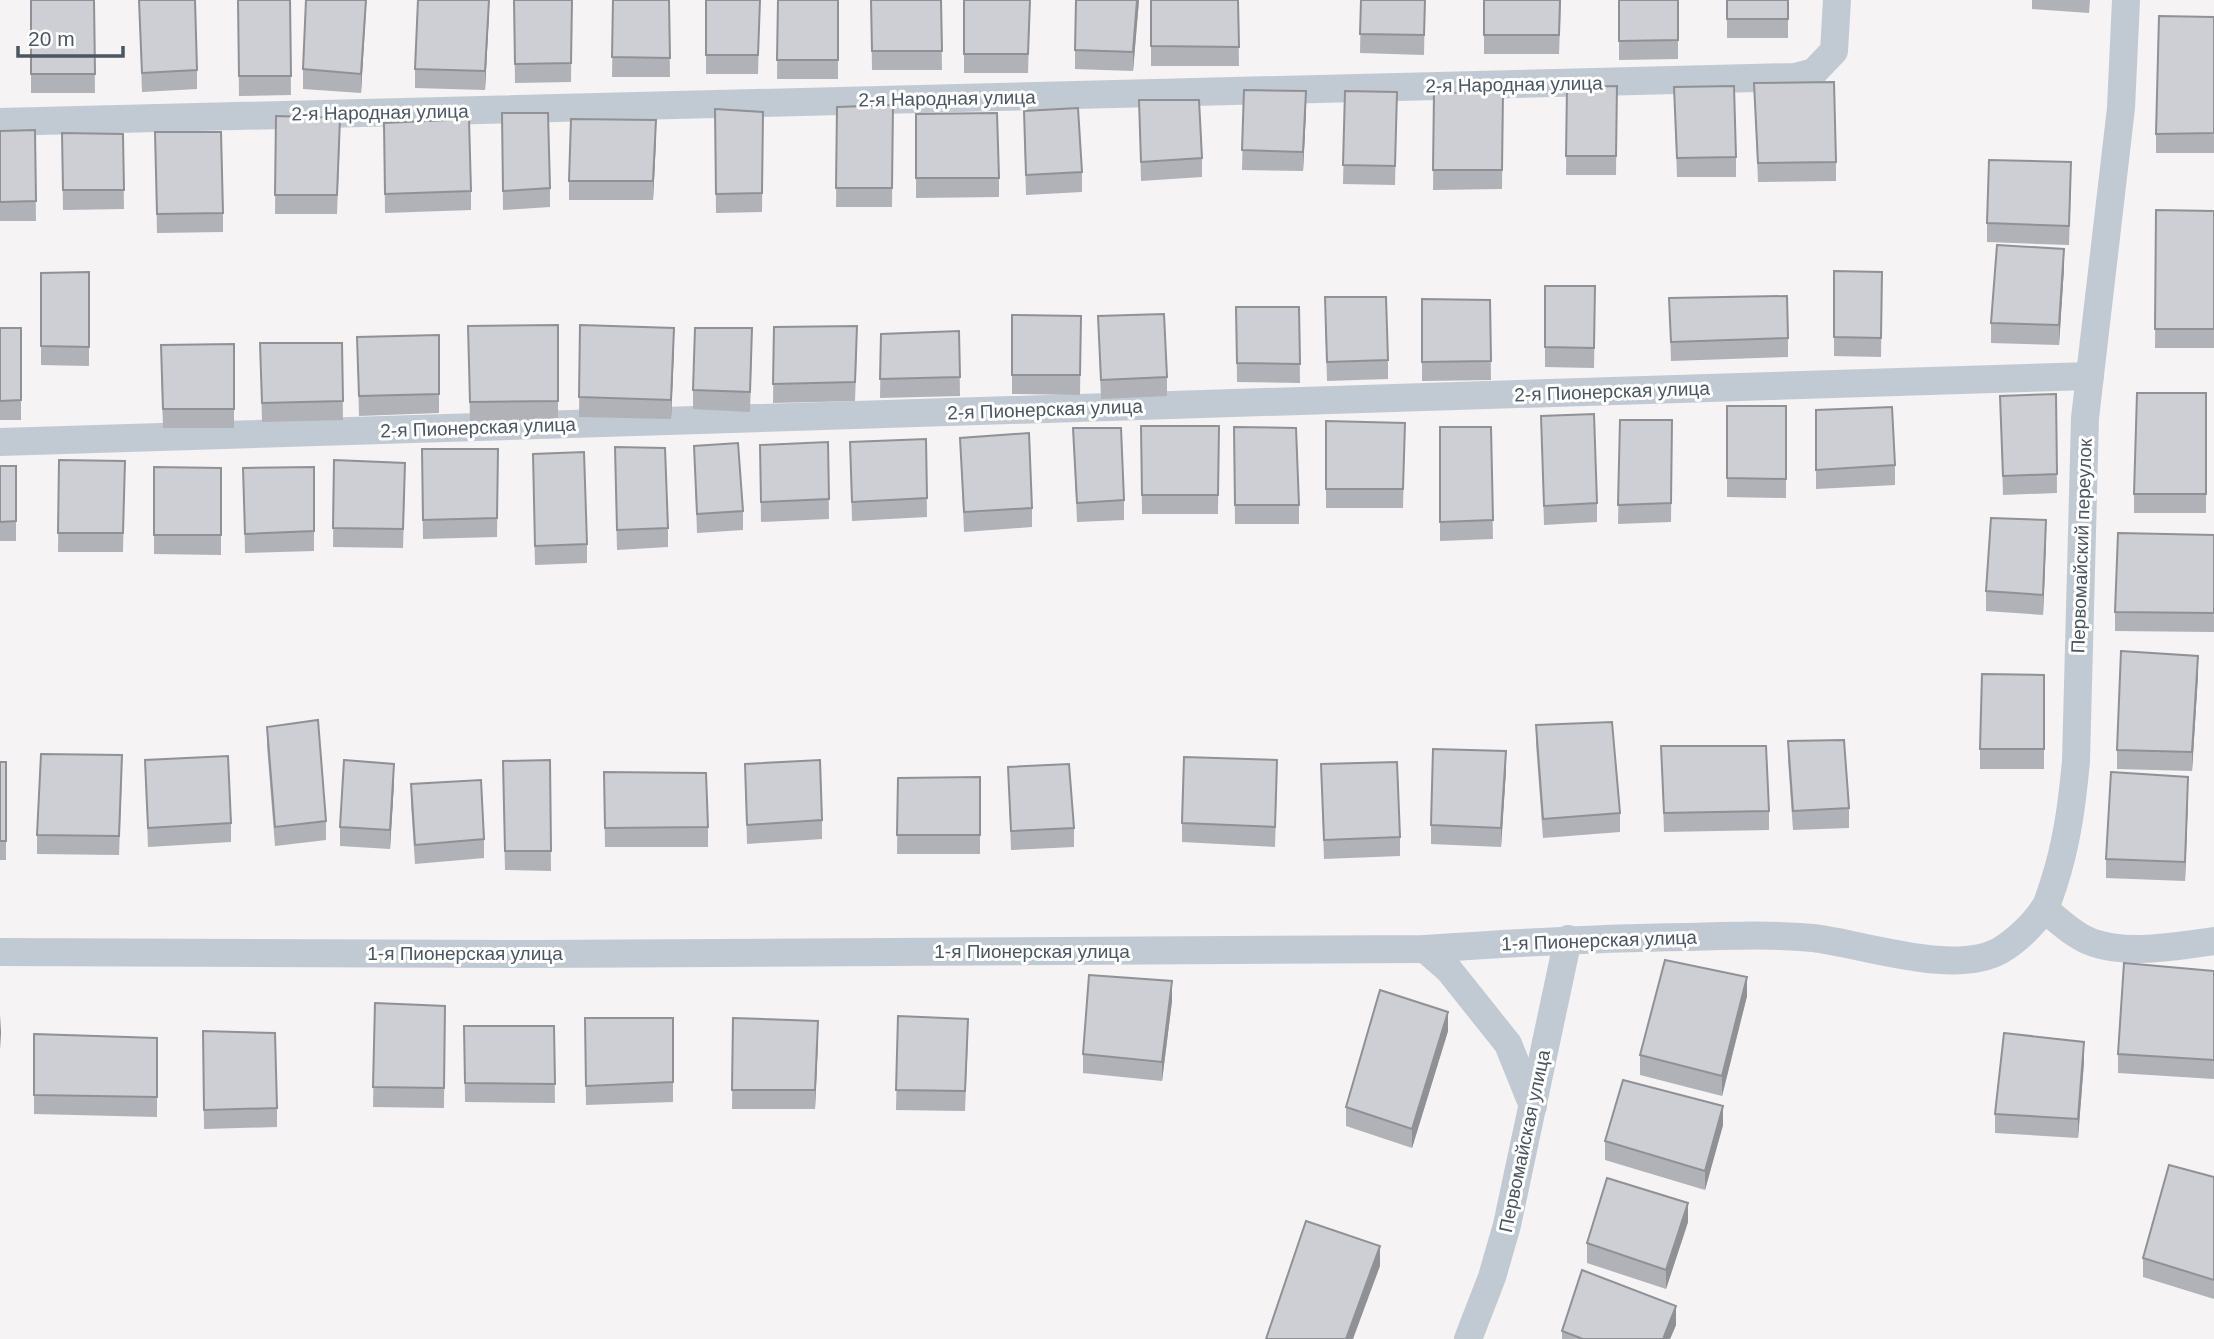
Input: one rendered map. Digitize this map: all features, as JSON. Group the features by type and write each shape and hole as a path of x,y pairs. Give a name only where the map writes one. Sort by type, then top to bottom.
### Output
{"street":[{"name":"2-я Народная улица","path":"0,122 1795,77 1814,72 1834,51 1837,0"},
{"name":"Первомайский переулок","path":"2045,909 2063,856 2072,809 2076,761 2085,418 2122,108 2126,0"},
{"name":"2-я Пионерская улица","path":"0,442 2090,376"},
{"name":"1-я Пионерская улица","path":"0,952 534,954 1425,949 1568,939 1772,936 1814,938 1933,959 1966,960 1985,957 2001,950 2026,930 2045,909"},
{"path":"2045,909 2092,943 2112,947 2162,948 2214,941"},
{"name":"Первомайская улица","path":"1468,1339 1492,1277 1507,1225 1568,939"},
{"path":"1425,949 1449,971 1508,1044 1533,1106"}],"building":[{"path":"31,0 94,0 95,74 31,74"},
{"path":"139,0 195,0 197,70 142,73"},
{"path":"238,0 290,0 291,76 239,76"},
{"path":"306,0 366,0 361,74 303,69"},
{"path":"418,0 489,0 485,71 415,69"},
{"path":"514,0 572,0 571,63 515,64"},
{"path":"613,0 669,0 670,58 612,57"},
{"path":"706,0 760,0 758,55 706,55"},
{"path":"778,0 838,0 838,60 777,60"},
{"path":"871,0 941,0 942,51 872,51"},
{"path":"964,0 1030,0 1028,54 964,54"},
{"path":"1076,0 1137,0 1133,52 1075,50"},
{"path":"1151,0 1238,0 1239,47 1151,46"},
{"path":"1361,0 1425,0 1424,35 1360,34"},
{"path":"1484,0 1560,0 1559,35 1484,35"},
{"path":"1619,0 1678,0 1678,40 1619,41"},
{"path":"1727,0 1788,0 1788,19 1727,19"},
{"path":"2159,16 2214,17 2214,133 2156,134"},
{"path":"1834,82 1836,162 1758,163 1754,83"},
{"path":"1617,86 1616,156 1566,156 1567,87"},
{"path":"1734,86 1736,157 1677,158 1674,87"},
{"path":"1244,90 1306,91 1303,152 1242,150"},
{"path":"1345,91 1397,92 1395,166 1343,165"},
{"path":"1503,92 1502,170 1433,170 1434,93"},
{"path":"1139,100 1199,100 1202,158 1141,162"},
{"path":"893,105 892,188 836,188 837,107"},
{"path":"1078,108 1082,172 1026,175 1024,111"},
{"path":"715,109 763,112 762,193 716,194"},
{"path":"502,113 548,113 550,188 503,191"},
{"path":"997,113 999,178 916,178 916,114"},
{"path":"276,116 340,118 337,195 275,195"},
{"path":"469,119 471,191 385,194 384,123"},
{"path":"571,119 656,120 653,181 569,181"},
{"path":"35,130 36,201 0,202 0,131"},
{"path":"155,132 221,132 223,213 157,214"},
{"path":"62,133 123,134 124,190 63,190"},
{"path":"1989,160 2071,162 2069,226 1987,223"},
{"path":"2156,210 2214,211 2214,329 2155,329"},
{"path":"1997,245 2064,249 2059,325 1991,323"},
{"path":"1834,271 1882,272 1881,338 1834,337"},
{"path":"89,272 89,347 41,346 41,273"},
{"path":"1545,286 1595,286 1594,348 1545,347"},
{"path":"1787,296 1788,338 1671,342 1669,298"},
{"path":"1325,297 1386,297 1388,360 1327,362"},
{"path":"1422,299 1490,300 1491,361 1422,362"},
{"path":"1236,307 1299,307 1300,364 1237,363"},
{"path":"1164,314 1167,377 1101,380 1098,316"},
{"path":"1012,315 1081,316 1080,375 1012,375"},
{"path":"558,325 558,401 470,402 468,326"},
{"path":"580,325 674,328 671,400 579,397"},
{"path":"857,326 855,382 773,384 774,327"},
{"path":"0,328 21,328 21,400 0,401"},
{"path":"695,328 752,328 750,392 693,390"},
{"path":"959,331 960,377 880,379 881,334"},
{"path":"439,335 439,394 359,396 357,337"},
{"path":"260,343 342,343 343,401 262,403"},
{"path":"234,344 234,409 163,409 161,345"},
{"path":"2137,393 2206,393 2206,494 2134,494"},
{"path":"2056,394 2057,474 2003,476 2000,396"},
{"path":"1727,406 1786,406 1786,479 1727,478"},
{"path":"1892,407 1895,465 1816,470 1816,410"},
{"path":"1594,414 1597,503 1544,506 1541,416"},
{"path":"1620,420 1672,420 1671,503 1618,505"},
{"path":"1326,421 1405,423 1403,489 1326,489"},
{"path":"1141,426 1219,426 1218,495 1142,495"},
{"path":"1234,427 1296,428 1299,505 1235,505"},
{"path":"1440,427 1491,427 1493,520 1440,522"},
{"path":"1073,428 1121,428 1124,500 1077,503"},
{"path":"1029,433 1032,508 964,512 960,438"},
{"path":"926,439 927,498 852,502 850,442"},
{"path":"828,442 829,499 761,502 760,445"},
{"path":"738,443 743,511 697,514 694,446"},
{"path":"615,447 665,448 668,528 617,530"},
{"path":"422,449 498,449 497,518 423,520"},
{"path":"584,452 587,544 535,546 533,454"},
{"path":"59,460 125,461 123,533 58,533"},
{"path":"334,460 405,463 403,529 333,528"},
{"path":"0,466 16,466 16,521 0,522"},
{"path":"154,467 221,468 221,535 154,535"},
{"path":"314,467 314,531 245,534 243,468"},
{"path":"1991,518 2046,520 2043,595 1986,591"},
{"path":"2118,533 2214,535 2214,613 2115,612"},
{"path":"2121,651 2198,656 2192,752 2117,750"},
{"path":"1982,674 2044,675 2044,749 1980,749"},
{"path":"318,720 326,821 275,827 267,727"},
{"path":"1612,722 1620,813 1543,819 1536,725"},
{"path":"1844,740 1849,808 1793,811 1788,741"},
{"path":"1661,746 1766,746 1769,811 1664,813"},
{"path":"1433,749 1506,751 1501,828 1431,825"},
{"path":"41,754 122,755 119,836 37,835"},
{"path":"228,756 231,823 148,828 145,760"},
{"path":"1184,757 1277,760 1275,827 1182,823"},
{"path":"344,760 394,764 390,830 340,827"},
{"path":"550,760 551,851 505,851 503,761"},
{"path":"820,760 822,820 747,825 745,764"},
{"path":"0,762 6,762 6,841 0,841"},
{"path":"1397,762 1400,837 1324,840 1321,764"},
{"path":"1069,764 1074,828 1011,831 1008,767"},
{"path":"604,772 706,773 708,827 605,828"},
{"path":"2111,772 2188,777 2185,862 2106,859"},
{"path":"980,777 980,835 897,835 898,778"},
{"path":"481,780 484,839 415,845 411,784"},
{"path":"1665,960 1747,977 1722,1076 1640,1055"},
{"path":"2124,963 2214,971 2214,1060 2118,1054"},
{"path":"1089,975 1172,981 1162,1062 1083,1054"},
{"path":"1380,990 1448,1012 1412,1129 1346,1107"},
{"path":"375,1003 445,1006 444,1088 373,1087"},
{"path":"898,1016 968,1019 965,1091 896,1090"},
{"path":"585,1018 673,1018 673,1082 586,1086"},
{"path":"733,1018 818,1021 815,1090 732,1090"},
{"path":"464,1026 554,1026 555,1084 465,1083"},
{"path":"203,1031 275,1033 277,1108 204,1110"},
{"path":"2004,1033 2084,1042 2078,1119 1995,1114"},
{"path":"34,1034 157,1038 157,1097 34,1095"},
{"path":"1623,1080 1723,1106 1705,1171 1605,1141"},
{"path":"2169,1165 2214,1177 2214,1280 2143,1258"},
{"path":"1607,1178 1688,1203 1666,1270 1587,1243"},
{"path":"1306,1221 1380,1246 1346,1339 1266,1339"},
{"path":"1582,1270 1676,1306 1663,1339 1583,1339 1562,1331"}]}
